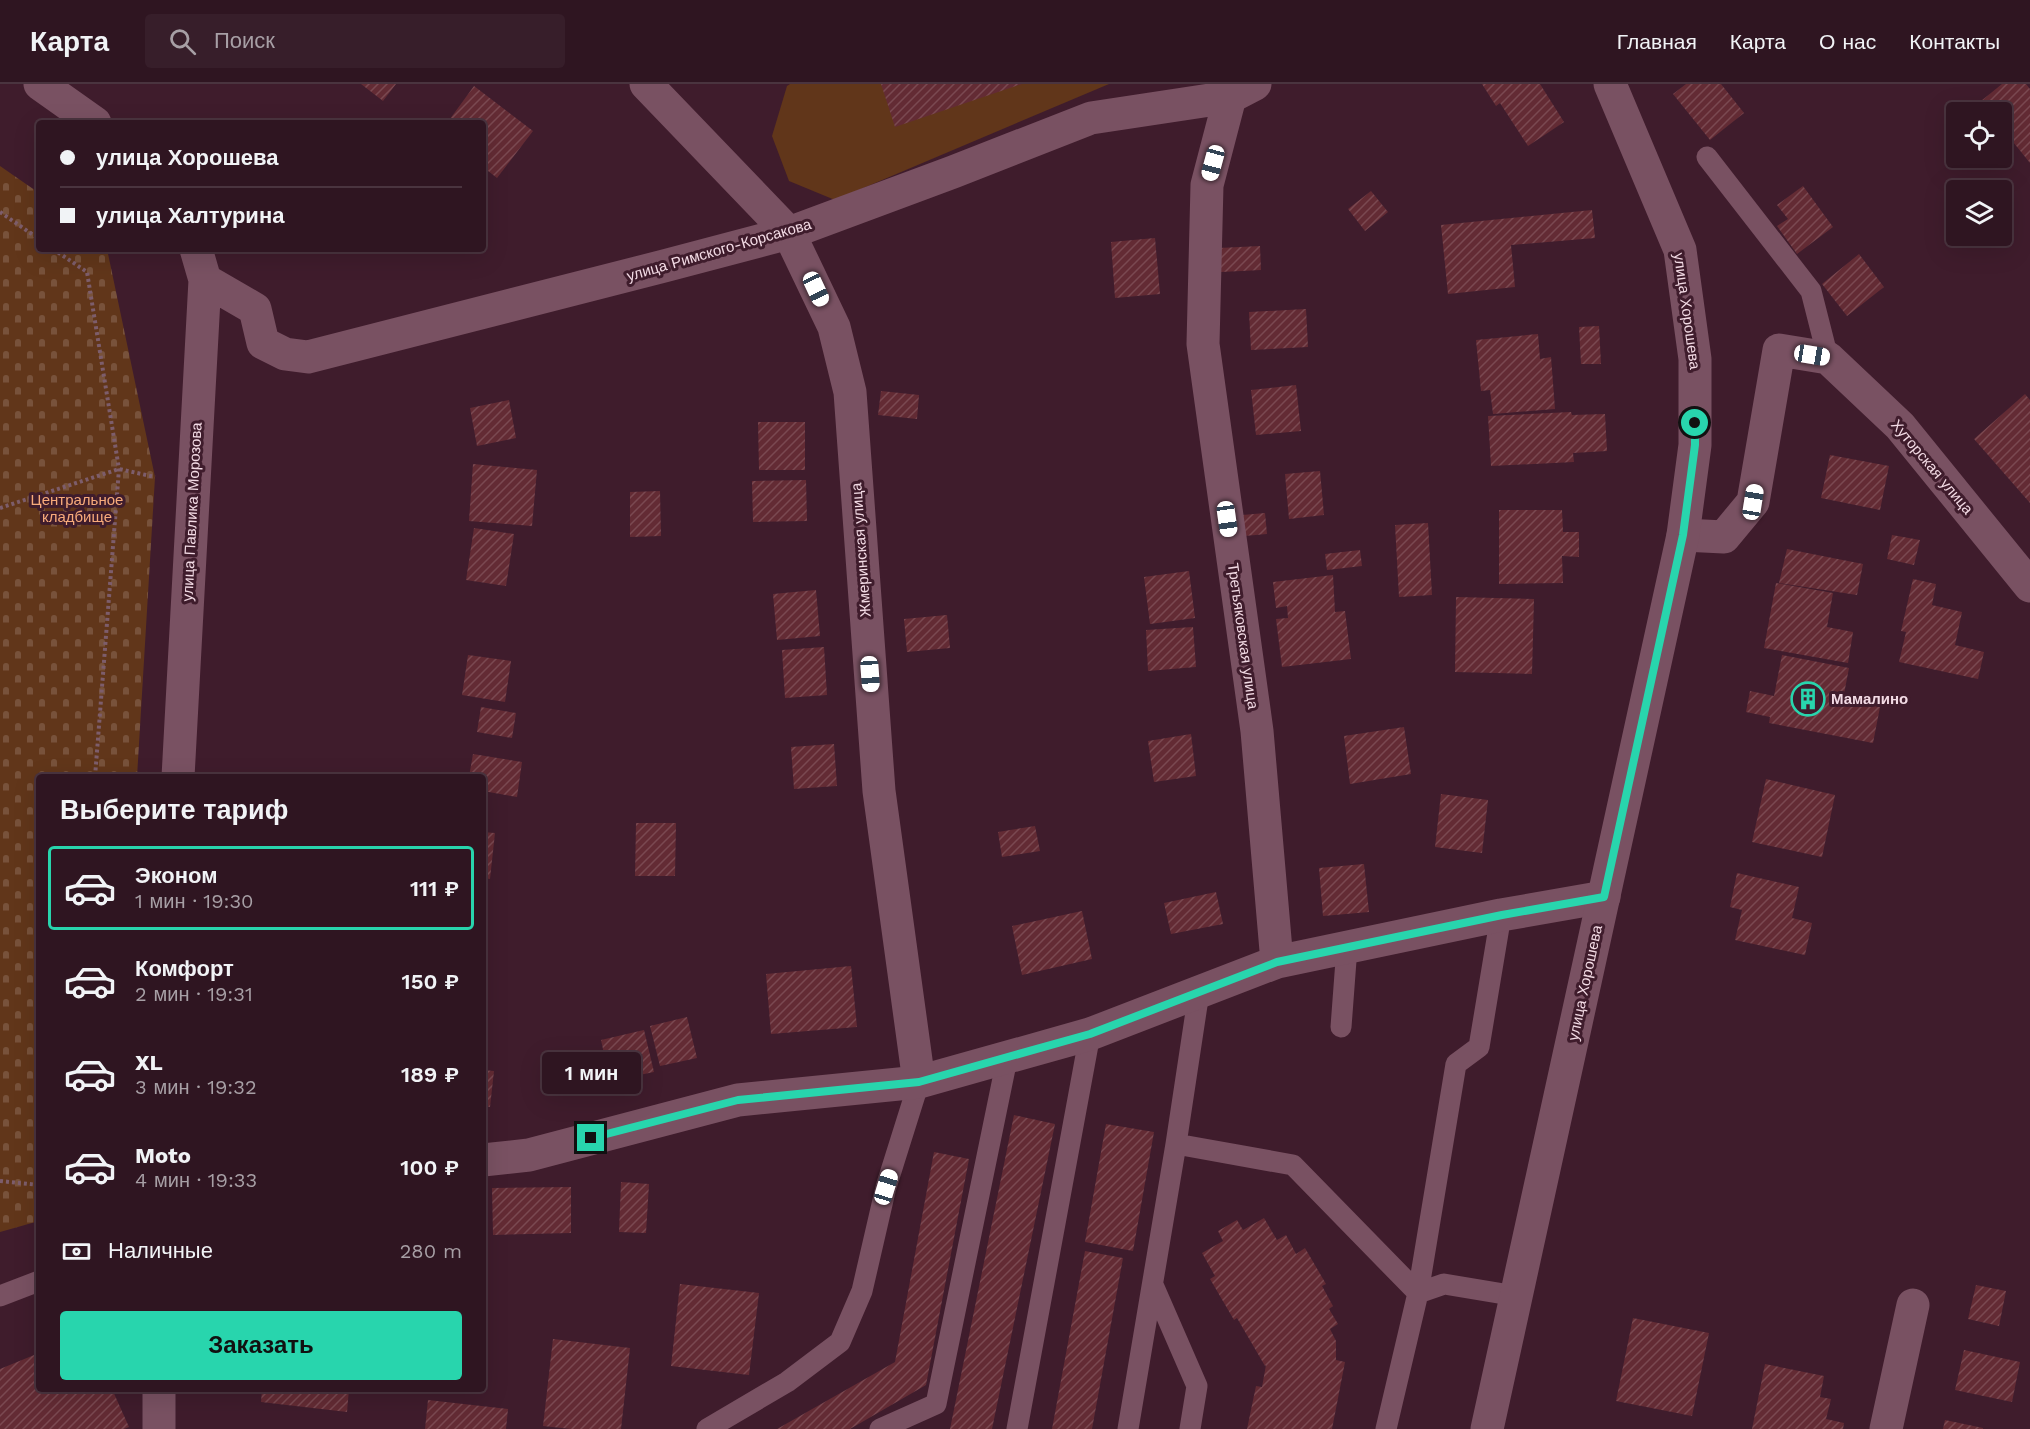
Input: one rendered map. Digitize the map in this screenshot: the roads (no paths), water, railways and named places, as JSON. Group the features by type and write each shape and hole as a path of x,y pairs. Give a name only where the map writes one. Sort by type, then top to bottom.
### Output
{"street":[{"path":"40,84 91,120"},
{"name":"Жмеринская улица","path":"646,84 789,232 834,327 850,392 879,791 919,1082"},
{"name":"улица Хорошева","path":"1486,1429 1683,535 1695,445 1695,358 1680,250 1610,84"},
{"name":"улица Римского-Корсакова","path":"205,280 255,309 263,343 285,354 308,357 789,232 1091,118 1243,91"},
{"name":"Третьяковская улица","path":"1243,91 1207,185 1203,344 1257,731 1277,962"},
{"name":"улица Павлика Морозова","path":"178,774 205,280 197,252"},
{"path":"1683,535 1724,537 1753,502 1779,350 1828,358"},
{"name":"Хуторская улица","path":"1828,358 1900,426 2030,586"},
{"path":"486,1160 529,1155 738,1100 919,1082 1090,1034 1277,962 1502,915 1604,897"},
{"path":"1886,1429 1913,1305"},
{"path":"159,1392 159,1429"}],"lane":[{"path":"1707,157 1811,291 1828,358"},
{"path":"1386,1429 1418,1293 1456,1065 1479,1047 1502,915"},
{"path":"1341,1027 1347,947"},
{"path":"1128,1429 1199,992"},
{"path":"1017,1429 1090,1034"},
{"path":"880,1429 936,1404 1007,1059"},
{"path":"707,1429 787,1382 840,1342 862,1291 886,1187 919,1082"},
{"path":"1176,1144 1293,1165 1418,1293"},
{"path":"2,1295 36,1282"},
{"path":"1418,1293 1444,1284 1516,1296"},
{"path":"1153,1285 1197,1386 1190,1429"}],"place":[{"name":"Мамалино","path":"1808,699"}],"park label":[{"name":"Центральное кладбище","path":"77,508"}]}
